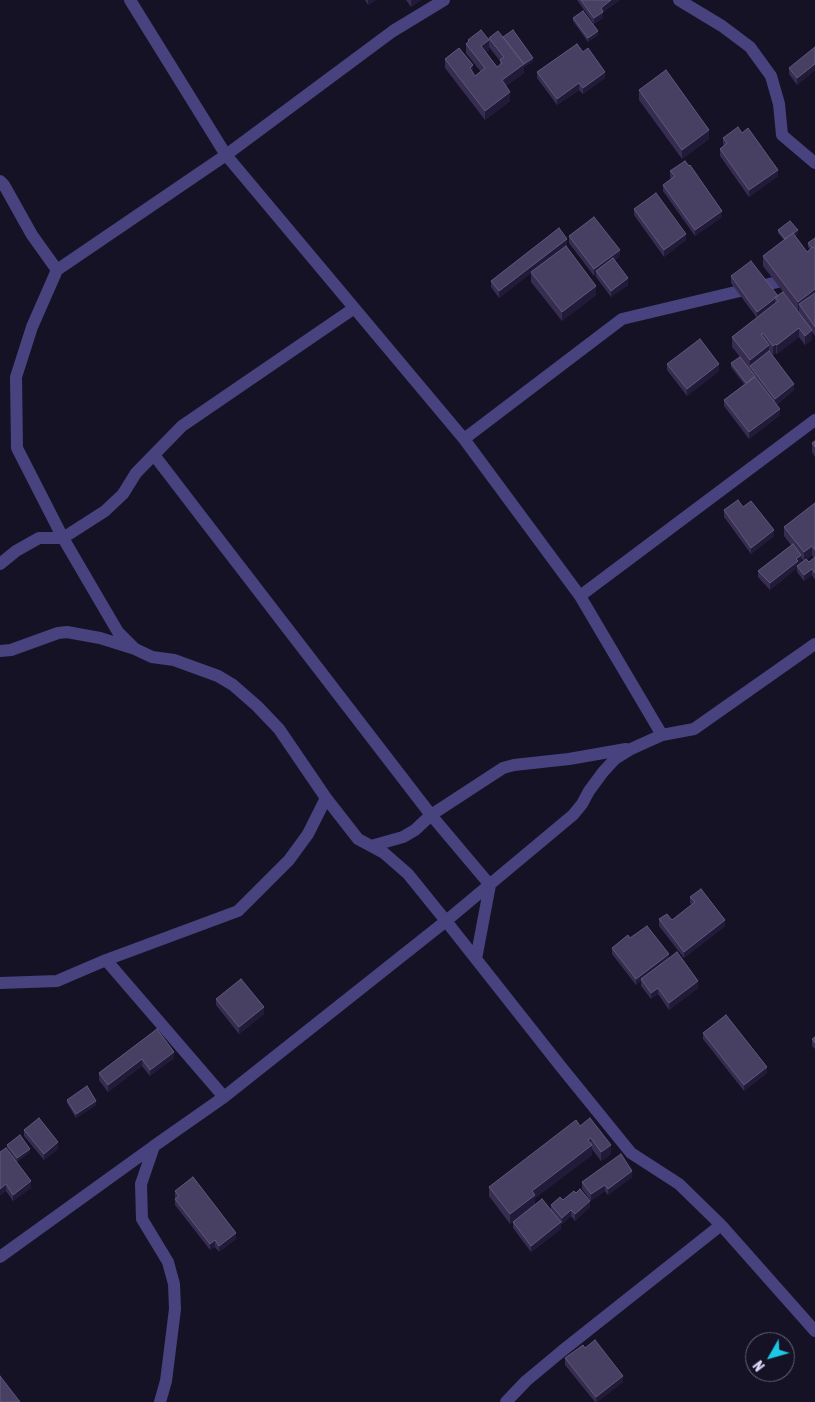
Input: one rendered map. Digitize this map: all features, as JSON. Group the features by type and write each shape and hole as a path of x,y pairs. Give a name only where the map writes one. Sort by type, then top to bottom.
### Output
{"street":[{"path":"130,0 226,155 353,309 464,439 580,596 662,735"},
{"path":"135,649 118,632 64,538 17,448 16,378 32,327 57,270 226,155 393,31 444,0"},
{"path":"679,0 722,26 750,47 771,76 779,104 782,135 815,163"},
{"path":"0,181 32,235 57,270"},
{"path":"464,439 622,319 815,274"},
{"path":"0,564 16,551 39,538 64,538 105,511 123,494 136,473 182,426 353,309"},
{"path":"580,596 815,420"},
{"path":"154,455 431,815 490,885"},
{"path":"0,652 11,650 58,633 68,632 100,638 135,649 152,657 174,660 218,676 233,685 279,729 326,798 358,840 384,853 403,868 631,1153 679,1184 721,1225 815,1332"},
{"path":"0,1257 224,1097 490,885 573,815 602,772 615,759 631,749 662,735 694,729 815,644"},
{"path":"371,846 403,837 415,830 431,815 503,768 514,764 569,759 631,749"},
{"path":"0,983 57,981 106,960 238,911 289,860 308,834 326,798"},
{"path":"476,959 490,885"},
{"path":"106,960 224,1097"},
{"path":"154,1146 141,1184 142,1219 168,1262 174,1284 175,1309 166,1381 160,1402"},
{"path":"506,1402 526,1381 562,1351 721,1225"}],"building":[{"path":"581,0 611,0 601,8 603,12 594,18"},
{"path":"583,11 598,31 588,38 573,18"},
{"path":"481,30 489,40 481,46 497,67 502,63 500,60 504,57 489,38 498,31 524,64 502,80 510,92 485,111 445,59 459,48 473,65 470,68 475,76 485,68 466,44 468,40"},
{"path":"513,30 533,58 524,64 503,37"},
{"path":"577,44 583,52 588,48 605,72 583,88 579,83 557,99 537,72"},
{"path":"815,47 815,64 797,78 789,68"},
{"path":"666,70 709,130 682,150 639,90"},
{"path":"738,127 742,133 748,128 778,170 749,190 720,149 727,143 723,138"},
{"path":"685,161 690,165 722,211 695,230 663,185 675,176 670,171"},
{"path":"656,193 686,234 664,250 634,209"},
{"path":"594,217 620,250 594,269 569,236"},
{"path":"790,221 798,230 785,239 778,230"},
{"path":"559,228 567,239 499,291 491,281"},
{"path":"793,233 807,252 813,247 815,249 815,289 798,302 763,256"},
{"path":"815,238 815,249 808,243"},
{"path":"566,246 596,286 562,312 531,272"},
{"path":"613,258 628,278 611,291 596,271"},
{"path":"751,261 778,296 757,312 731,276"},
{"path":"783,292 812,330 805,336 799,328 773,346 763,333 761,334 769,345 750,360 732,337 778,301 775,297"},
{"path":"815,293 815,327 799,304"},
{"path":"700,339 719,364 687,389 667,364"},
{"path":"769,351 794,384 775,399 750,366"},
{"path":"740,357 755,376 746,383 731,363"},
{"path":"755,377 780,409 749,432 724,400"},
{"path":"738,500 743,507 751,501 774,530 751,548 724,510"},
{"path":"815,503 815,550 812,546 804,552 784,527"},
{"path":"793,544 801,555 796,559 798,561 770,583 758,571"},
{"path":"815,557 815,573 812,569 804,575 797,566 806,559 809,562"},
{"path":"701,889 725,920 684,952 659,919 667,914 672,920 695,902 690,897"},
{"path":"647,926 669,954 636,979 612,948 628,935 630,938"},
{"path":"677,952 698,981 669,1003 658,988 651,993 641,979"},
{"path":"241,979 264,1007 239,1027 216,999"},
{"path":"726,1015 767,1067 744,1085 703,1033"},
{"path":"157,1029 174,1052 150,1070 142,1059 108,1085 99,1073"},
{"path":"87,1086 96,1101 76,1114 67,1100"},
{"path":"39,1118 58,1142 44,1154 24,1130"},
{"path":"590,1118 611,1145 601,1152 591,1138 588,1140 592,1145 532,1191 535,1195 510,1214 489,1187 576,1120 580,1126"},
{"path":"20,1135 30,1149 17,1158 7,1145"},
{"path":"6,1148 31,1181 13,1195 6,1184 0,1189 0,1152"},
{"path":"621,1154 632,1171 608,1189 605,1185 591,1194 582,1182"},
{"path":"193,1177 236,1233 219,1246 215,1240 210,1244 175,1199 179,1196 175,1191"},
{"path":"580,1189 590,1201 575,1214 571,1210 562,1218 551,1205 560,1197 563,1200 574,1191 576,1193"},
{"path":"542,1199 561,1222 531,1246 513,1222"},
{"path":"595,1340 623,1376 596,1397 565,1358 583,1345 585,1348"},
{"path":"0,1376 20,1402 0,1402"}]}
